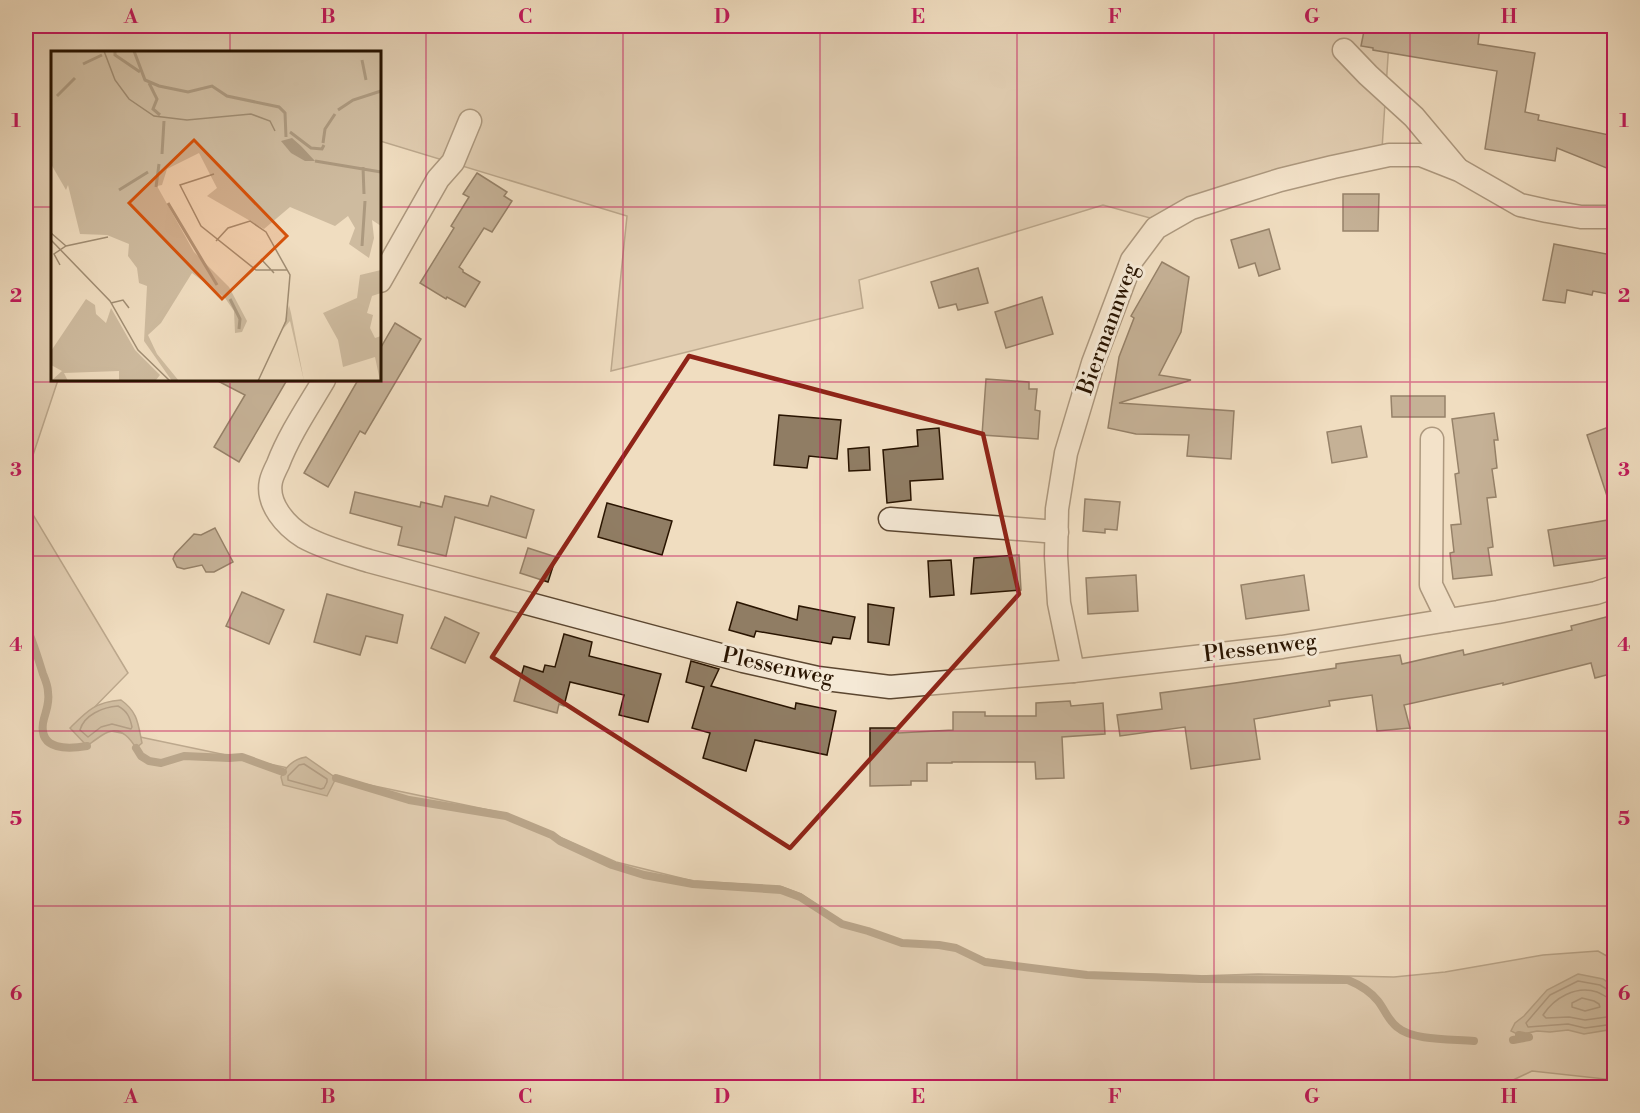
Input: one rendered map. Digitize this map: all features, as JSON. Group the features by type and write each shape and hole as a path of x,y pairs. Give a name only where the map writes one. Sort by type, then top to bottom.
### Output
{"street":[{"path":"1344,50 1414,117 1459,170 1520,205 1581,217 1614,217"},
{"path":"381,279 438,179 453,162 470,121"},
{"name":"Biermannweg","path":"1073,671 1059,603 1056,556 1057,509 1066,453 1093,363 1132,260 1156,228 1191,208 1280,180 1389,155 1421,155 1459,170"},
{"name":"Plessenweg","path":"323,381 283,451 270,482 270,493 280,517 302,536 380,564 743,661 818,678 890,687 1073,671 1282,647 1509,610 1614,587"},
{"path":"1432,439 1431,585 1448,620"},
{"path":"890,519 1057,532"}],"highlighted area":[{"path":"689,356 983,434 1019,594 790,848 492,657"}],"shaded area":[{"path":"26,26 1390,26 1382,149 1184,206 1150,218 1103,205 859,280 863,308 611,371 627,216 381,141 381,51 51,51 51,381 58,381 26,476"},
{"path":"26,503 128,673 78,724 508,814 616,862 693,881 780,886 801,894 843,922 903,941 938,943 957,947 985,959 1086,974 1394,977 1445,972 1543,955 1598,951 1614,960 1614,1080 1532,1071 1489,1088 26,1087"}],"water":[{"path":"121,700 131,709 138,724 142,743 136,748 130,739 118,731 107,733 87,746 70,728 92,708"},
{"path":"306,757 336,778 327,796 283,785 281,777 285,770 294,761"},
{"path":"1578,974 1603,979 1614,987 1614,1029 1584,1034 1568,1030 1537,1031 1519,1035 1511,1031 1515,1023 1547,990"}],"building":[{"path":"1365,26 1480,26 1478,44 1535,53 1525,112 1539,115 1538,120 1614,136 1614,171 1557,148 1555,161 1485,149 1497,71 1361,46"},
{"path":"477,173 507,192 504,196 512,201 492,232 484,228 459,267 480,282 465,307 447,297 446,299 420,283 454,228 451,226 469,197 463,194"},
{"path":"1343,194 1379,194 1378,231 1343,231"},
{"path":"1269,229 1280,269 1259,276 1255,263 1239,268 1231,240"},
{"path":"1554,244 1612,255 1609,269 1614,270 1614,295 1593,291 1592,295 1567,290 1565,303 1543,300"},
{"path":"1162,262 1189,277 1181,332 1159,375 1191,380 1119,403 1234,411 1231,459 1187,456 1189,435 1136,434 1108,428 1119,357 1134,318 1131,316"},
{"path":"978,268 988,303 958,310 956,304 939,308 931,282"},
{"path":"1042,297 1053,334 1006,348 995,312"},
{"path":"395,323 421,339 365,434 360,431 328,487 304,473 357,381 381,381 381,347"},
{"path":"986,379 1029,382 1029,389 1037,389 1035,410 1040,411 1038,439 982,435"},
{"path":"218,381 286,381 239,462 214,447 245,395"},
{"path":"1391,396 1445,396 1445,417 1392,417"},
{"path":"1494,413 1498,440 1494,440 1497,468 1492,469 1496,497 1487,498 1493,547 1488,548 1492,575 1453,579 1450,553 1454,552 1451,525 1461,524 1455,474 1459,473 1452,419"},
{"path":"779,415 841,420 837,459 809,456 807,468 774,465"},
{"path":"1614,425 1614,504 1610,505 1587,435"},
{"path":"1361,426 1367,457 1332,463 1327,432"},
{"path":"939,428 943,479 910,481 911,500 887,503 883,450 918,446 917,430"},
{"path":"869,447 870,470 849,471 848,449"},
{"path":"355,492 420,507 421,502 442,507 445,496 488,506 491,496 534,510 526,538 455,517 446,556 398,545 402,527 350,513"},
{"path":"1085,499 1120,502 1117,530 1105,529 1105,533 1083,531"},
{"path":"607,503 672,521 662,555 598,537"},
{"path":"1614,519 1614,557 1554,566 1548,530"},
{"path":"215,528 233,562 214,572 206,572 202,565 184,569 177,567 173,559 175,554 194,534 201,535"},
{"path":"528,548 556,557 548,582 520,573"},
{"path":"1019,555 1021,590 971,594 974,558"},
{"path":"951,560 954,595 930,597 928,561"},
{"path":"1136,575 1138,611 1088,614 1086,578"},
{"path":"1304,575 1309,610 1246,619 1241,585"},
{"path":"242,592 284,610 269,644 226,626"},
{"path":"327,594 403,615 397,643 366,636 360,655 314,642"},
{"path":"737,602 797,620 799,606 855,617 850,639 833,637 831,644 756,631 754,637 729,630"},
{"path":"868,604 894,608 889,645 868,642"},
{"path":"1614,615 1614,673 1595,678 1591,663 1503,685 1503,683 1404,705 1410,728 1377,731 1372,695 1329,701 1330,706 1254,719 1260,759 1191,769 1185,727 1120,736 1117,715 1162,709 1160,693 1336,668 1336,664 1400,655 1402,664 1463,650 1464,655 1572,630 1571,626"},
{"path":"445,617 479,633 465,663 431,648"},
{"path":"564,634 592,642 589,656 661,674 648,722 619,715 624,695 570,682 564,706 559,704 557,713 514,701 524,666 543,672 545,665 555,667"},
{"path":"691,661 719,669 711,686 795,709 796,703 836,711 827,755 755,740 746,771 703,758 710,733 692,728 704,687 686,682"},
{"path":"1070,701 1071,706 1103,703 1105,734 1062,737 1064,778 1036,779 1035,762 927,763 927,781 911,781 911,785 870,786 870,728 898,728 898,733 953,730 953,712 985,712 985,716 1036,716 1036,703"}],"waterway":[{"path":"26,626 48,687 48,701 43,723 46,739 57,746 72,748 87,746"},
{"path":"136,748 141,756 149,761 161,763 184,756 242,757 283,772"},
{"path":"336,778 409,800 506,816 552,835 612,865 644,875 693,884 781,890 800,897 842,924 902,943 956,948 985,962 1087,975 1201,979 1348,980 1372,994 1391,1021 1404,1032 1423,1037 1474,1041"},
{"path":"1513,1040 1529,1037 1519,1035"}]}
